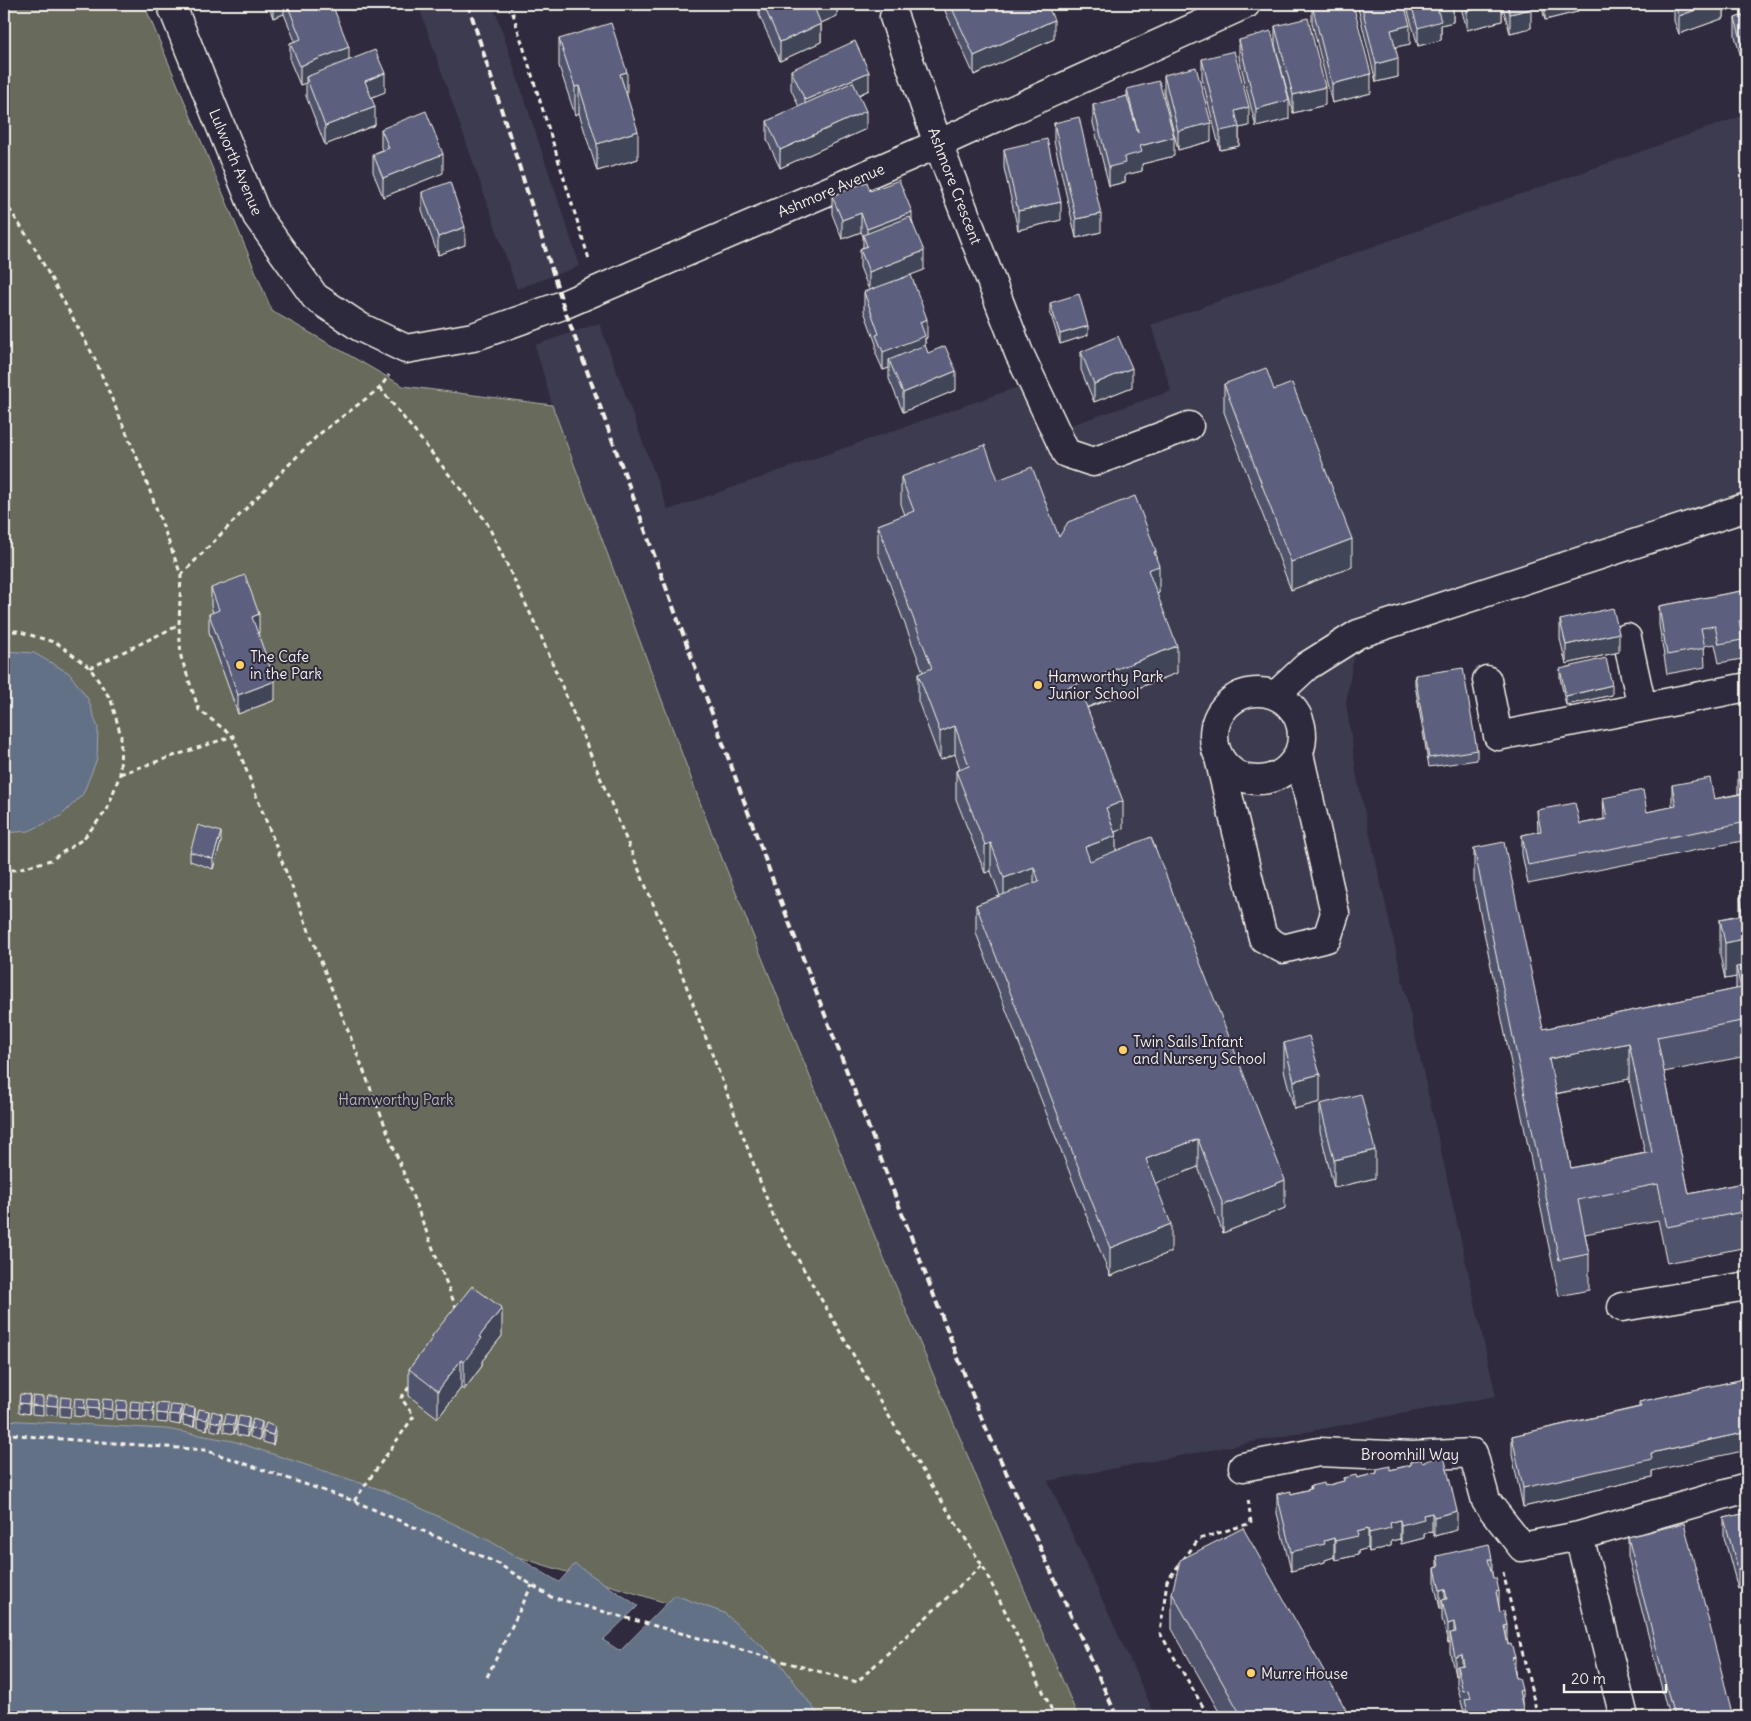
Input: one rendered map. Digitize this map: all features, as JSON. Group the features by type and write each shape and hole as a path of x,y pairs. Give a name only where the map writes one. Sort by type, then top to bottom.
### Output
{"street":[{"name":"Lulworth Avenue","path":"170,4 257,216 315,297 360,326 406,349"},
{"name":"Ashmore Avenue","path":"406,349 473,337 563,305 938,144 1246,4"},
{"name":"Ashmore Crescent","path":"894,18 938,144 1018,353 1066,453 1094,462 1189,426"},
{"path":"1276,695 1307,666 1358,634 1747,507"},
{"path":"1626,638 1642,707"},
{"path":"1487,680 1498,736 1747,687"},
{"path":"1218,754 1227,767 1239,775 1254,779 1268,779 1281,774 1292,765 1299,754 1302,726 1297,713 1288,703 1276,695 1262,692 1247,693 1233,699 1222,710 1216,724 1214,739 1263,938 1283,949 1327,938 1335,913 1299,754"},
{"path":"1622,1307 1747,1286"},
{"name":"Broomhill Way","path":"1243,1467 1319,1452 1412,1456 1473,1454 1486,1501 1522,1547 1579,1536 1747,1488"},
{"path":"1579,1536 1624,1717"}],"path":[{"path":"510,4 599,290"},
{"path":"4,201 32,245 94,356 141,467 181,575 179,625 181,657 199,710 233,736 459,1316"},
{"path":"181,575 318,435 380,388 486,521 541,636 675,956 774,1218 897,1430 982,1565 1055,1717"},
{"path":"90,668 179,625"},
{"path":"4,632 17,631 56,643 90,668 111,700 122,736 120,774 107,810 83,839 51,860 14,870 4,870"},
{"path":"120,774 233,736"},
{"path":"354,1501 414,1416 401,1398 412,1383"},
{"path":"4,1433 205,1450 354,1501 497,1563 551,1597 857,1682 982,1565"},
{"path":"1209,1717 1160,1633 1167,1580 1199,1539 1251,1523"},
{"path":"1502,1567 1538,1717"},
{"path":"487,1677 532,1585"}],"shaded area":[{"path":"418,4 493,4 580,266 517,289"},
{"path":"1747,114 1747,507 1358,634 1346,702 1357,777 1496,1396 1048,1481 1156,1717 1078,1717 862,1206 707,821 552,405 535,345 599,323 668,510 1032,382 1053,431 1171,391 1151,325"}],"green space":[{"name":"Hamworthy Park","path":"4,4 144,4 272,311 403,386 552,405 707,821 862,1206 1078,1717 798,1717 734,1624 370,1511 4,1430"}],"water":[{"path":"4,651 34,653 69,673 88,699 98,728 97,759 83,794 61,816 29,831 4,833"},
{"path":"4,1420 166,1429 233,1441 385,1491 490,1541 559,1582 575,1564 638,1606 603,1640 620,1651 675,1595 724,1613 778,1660 820,1717 4,1717"}],"building":[{"path":"287,4 332,4 349,47 300,66 290,43 301,39"},
{"path":"763,4 822,4 814,7 821,24 780,42"},
{"path":"950,4 1047,4 1054,20 974,56"},
{"path":"1353,4 1371,74 1332,84 1312,5"},
{"path":"1361,4 1404,4 1410,25 1391,30 1398,58 1376,64"},
{"path":"1411,4 1451,4 1437,8 1441,21 1418,28"},
{"path":"1464,4 1497,4 1467,11"},
{"path":"1507,4 1529,4 1531,9 1510,14"},
{"path":"1674,4 1711,4 1679,16"},
{"path":"1747,14 1747,60 1735,18"},
{"path":"1308,18 1325,87 1293,95 1275,26"},
{"path":"611,23 627,72 620,74 638,131 597,144 579,86 575,87 559,39"},
{"path":"1271,31 1289,100 1256,109 1239,40"},
{"path":"855,41 869,72 805,100 791,70"},
{"path":"375,50 385,73 365,81 375,107 325,126 306,77"},
{"path":"1234,51 1249,107 1235,111 1239,127 1220,131 1202,59"},
{"path":"1196,67 1211,123 1178,131 1164,75"},
{"path":"1159,81 1174,137 1140,146 1142,152 1124,157 1125,163 1109,167 1093,105 1127,96 1138,133 1127,89"},
{"path":"853,82 866,111 780,150 767,121"},
{"path":"426,111 443,154 383,178 373,154 389,148 381,129"},
{"path":"1079,117 1101,214 1076,219 1054,123"},
{"path":"1047,139 1061,202 1018,211 1004,149"},
{"path":"899,180 912,212 867,229 861,213 842,220 832,196 867,182 870,191"},
{"path":"450,182 465,227 438,237 422,192"},
{"path":"910,217 924,251 869,272 860,249 867,246 863,235"},
{"path":"911,275 927,319 920,322 925,336 883,352 876,335 879,334 864,292"},
{"path":"1079,294 1088,326 1060,334 1050,303"},
{"path":"1118,336 1132,368 1094,384 1081,352"},
{"path":"925,345 928,353 945,346 956,371 903,393 889,360"},
{"path":"1266,368 1274,390 1292,383 1352,539 1291,562 1224,384"},
{"path":"985,445 998,480 1032,467 1059,537 1068,522 1135,496 1156,551 1154,552 1159,566 1148,570 1177,646 1064,689 1067,697 1081,692 1123,801 1106,808 1116,836 1085,847 1090,861 1151,837 1285,1180 1223,1205 1198,1139 1146,1159 1171,1224 1110,1248 976,905 1039,881 1034,867 1004,878 991,843 985,845 956,771 969,766 955,726 940,732 918,674 932,668 878,525 914,511 901,477"},
{"path":"245,575 259,614 252,617 275,681 238,695 209,614 219,610 211,588"},
{"path":"1747,590 1747,620 1739,621 1742,640 1719,644 1715,626 1701,628 1705,648 1667,655 1659,606"},
{"path":"1613,608 1619,633 1566,645 1560,620"},
{"path":"1606,658 1612,685 1566,696 1560,669"},
{"path":"1463,668 1477,750 1429,758 1415,675"},
{"path":"1747,770 1747,822 1528,865 1522,835 1541,831 1537,810 1575,803 1580,824 1607,819 1603,798 1643,790 1647,812 1676,806 1672,785 1710,778 1714,799 1742,794 1738,772"},
{"path":"198,825 221,832 213,859 190,852"},
{"path":"1504,842 1543,1029 1741,988 1736,967 1747,965 1747,1020 1657,1037 1689,1194 1747,1182 1747,1211 1667,1227 1658,1184 1578,1200 1589,1254 1559,1260 1474,848","holes":["1629,1043 1652,1152 1571,1168 1549,1059"]},
{"path":"1747,896 1747,958 1743,939 1725,943 1720,919 1744,915 1740,897"},
{"path":"1309,1036 1320,1074 1294,1081 1284,1043"},
{"path":"1361,1094 1375,1150 1334,1160 1320,1104"},
{"path":"472,1286 502,1308 479,1337 482,1338 464,1362 461,1360 438,1391 409,1369 432,1336"},
{"path":"1744,1379 1745,1383 1747,1383 1747,1432 1651,1453 1652,1459 1523,1488 1512,1436 1641,1407 1639,1402"},
{"path":"20,1394 30,1395 29,1404 19,1403"},
{"path":"33,1396 43,1397 43,1406 32,1405"},
{"path":"48,1396 58,1396 57,1406 46,1405"},
{"path":"61,1397 71,1398 70,1407 60,1406"},
{"path":"75,1398 85,1399 84,1408 74,1407"},
{"path":"88,1399 99,1400 98,1409 87,1408"},
{"path":"103,1399 113,1400 112,1410 102,1408"},
{"path":"117,1400 127,1401 126,1410 116,1410"},
{"path":"131,1401 141,1402 140,1411 130,1410"},
{"path":"144,1402 154,1403 153,1412 143,1411"},
{"path":"157,1403 168,1404 167,1414 157,1413"},
{"path":"171,1405 182,1406 180,1415 170,1414"},
{"path":"185,1406 195,1408 194,1417 183,1416"},
{"path":"199,1409 209,1411 207,1420 197,1418"},
{"path":"212,1411 222,1414 220,1423 211,1421"},
{"path":"226,1414 236,1416 234,1425 224,1423"},
{"path":"239,1416 249,1418 247,1428 237,1425"},
{"path":"253,1419 262,1422 260,1431 250,1428"},
{"path":"266,1423 275,1427 273,1435 263,1432"},
{"path":"1444,1456 1457,1511 1434,1517 1432,1513 1423,1515 1424,1519 1401,1525 1400,1520 1390,1523 1391,1528 1369,1533 1368,1529 1357,1532 1358,1536 1335,1541 1334,1538 1324,1541 1325,1544 1291,1552 1277,1494 1291,1491 1291,1494 1311,1489 1310,1486 1324,1483 1325,1486 1344,1481 1344,1478 1356,1475 1357,1478 1377,1473 1377,1469 1390,1466 1390,1470 1411,1465 1410,1462 1421,1459 1422,1462"},
{"path":"1747,1513 1747,1568 1738,1570 1724,1518"},
{"path":"1684,1523 1733,1717 1674,1717 1628,1537"},
{"name":"Murre House","path":"1243,1528 1349,1715 1345,1717 1242,1717 1172,1593 1180,1560"},
{"path":"1489,1544 1492,1559 1488,1559 1493,1578 1496,1578 1499,1591 1496,1592 1500,1612 1504,1611 1507,1625 1504,1626 1508,1645 1511,1644 1515,1657 1512,1658 1516,1678 1519,1678 1522,1690 1519,1691 1524,1712 1527,1711 1528,1717 1469,1717 1465,1699 1471,1698 1469,1690 1463,1691 1457,1666 1464,1665 1462,1655 1455,1657 1450,1633 1456,1632 1454,1622 1448,1624 1442,1600 1447,1599 1445,1589 1440,1590 1435,1568 1439,1567 1437,1556"}],"railway":[{"path":"468,4 563,305 775,886 981,1417 1117,1717"}],"place":[{"name":"The Cafe in the Park","path":"240,665"},
{"name":"Hamworthy Park Junior School","path":"1038,685"},
{"name":"Twin Sails Infant and Nursery School","path":"1123,1050"},
{"name":"Murre House","path":"1251,1673"}]}
